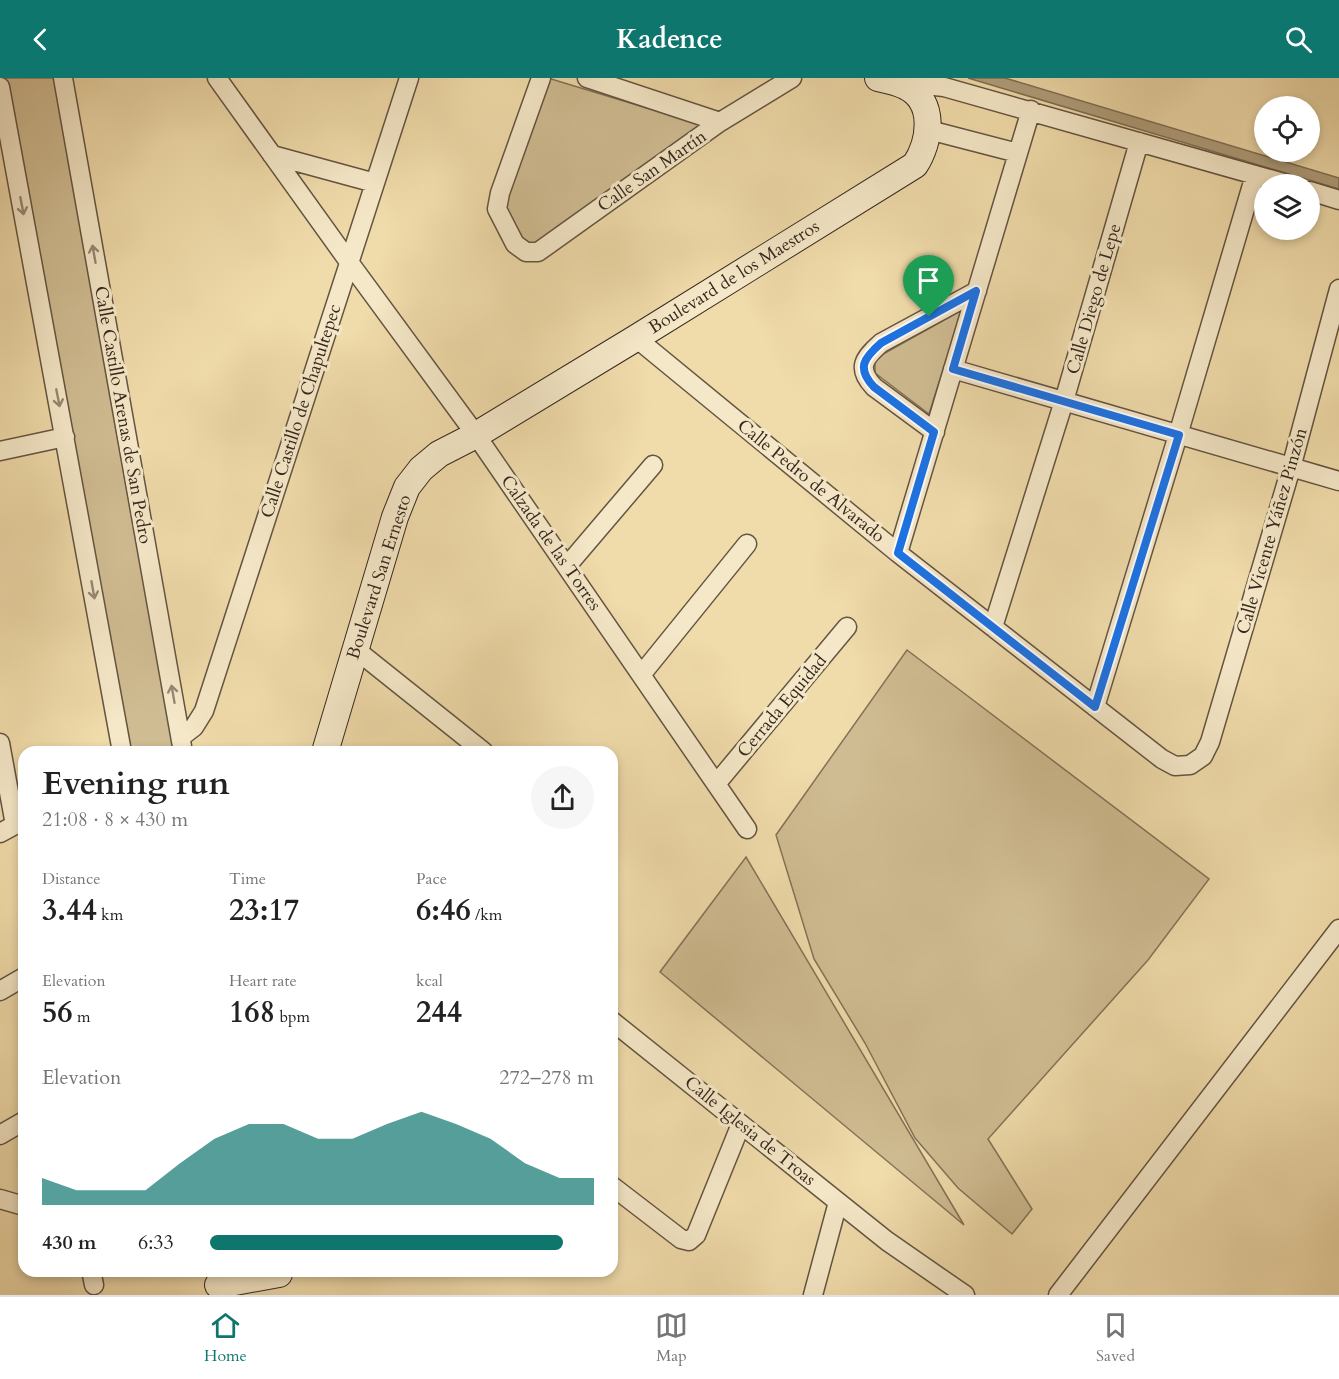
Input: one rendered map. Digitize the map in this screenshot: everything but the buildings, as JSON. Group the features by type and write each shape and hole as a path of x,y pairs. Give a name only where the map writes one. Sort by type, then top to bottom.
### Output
{"main road":[{"path":"878,78 906,86 920,99 927,114 929,130"},
{"name":"Boulevard de los Maestros","path":"476,435 915,165 924,151 929,130"},
{"name":"Boulevard San Ernesto","path":"327,746 395,517 407,487 439,454 476,435"},
{"path":"217,1283 280,1280"}],"street":[{"name":"Calle Castillo Arenas de San Pedro","path":"63,78 182,744"},
{"name":"Calzada de las Torres","path":"217,78 476,435 747,829"},
{"name":"Calle Castillo de Chapultepec","path":"182,744 204,711 409,78"},
{"name":"Calle San Martín","path":"541,78 500,193 497,209 515,244 526,252 538,252 720,122"},
{"name":"Calle San Martín","path":"587,78 720,122"},
{"path":"720,122 792,78"},
{"path":"906,86 944,87 1254,175"},
{"path":"1,94 122,746"},
{"path":"898,553 1031,110"},
{"path":"929,130 1018,153"},
{"name":"Calle Diego de Lepe","path":"993,627 1064,401 1139,142"},
{"path":"272,155 375,183"},
{"path":"1095,707 1179,435 1254,178"},
{"path":"1320,194 1339,200"},
{"name":"Calle Vicente Yáñez Pinzón","path":"1190,765 1203,756 1210,742 1291,468 1339,289"},
{"path":"934,432 874,387 866,378 863,366 869,354 881,343 976,291"},
{"name":"Calle Pedro de Alvarado","path":"636,338 898,553 1162,759 1175,766 1190,765"},
{"path":"953,369 1339,482"},
{"path":"0,451 65,437"},
{"path":"567,566 653,465"},
{"path":"641,675 747,544"},
{"name":"Cerrada Equidad","path":"716,784 847,627"},
{"path":"355,649 476,746"},
{"path":"0,743 13,826"},
{"path":"1058,1295 1339,929"},
{"path":"0,991 18,980"},
{"name":"Calle Iglesia de Troas","path":"618,1026 887,1241 965,1295"},
{"path":"0,1135 18,1124"},
{"path":"618,1191 681,1239 689,1241 696,1235 741,1124"},
{"path":"0,1199 18,1204"},
{"path":"813,1295 838,1202"}],"shaded area":[{"path":"2,78 59,78 175,746 124,746"},
{"path":"548,78 706,126 538,245 529,246 519,238 504,207"},
{"path":"968,78 1005,78 1254,153 1254,162 1286,162 1339,178 1339,189 1320,183 1320,174 1289,174"},
{"path":"962,310 929,414 875,373 875,361 885,353"},
{"path":"907,650 1209,879 1148,960 988,1139 1032,1209 1012,1234 958,1188 915,1138 865,1043 814,959 776,835"},
{"path":"746,857 964,1225 660,972"}],"route":[{"path":"976,291 953,369 1179,435 1095,707 898,553 934,432 874,387 866,378 863,366 869,354 881,343 929,317 976,291"}]}
